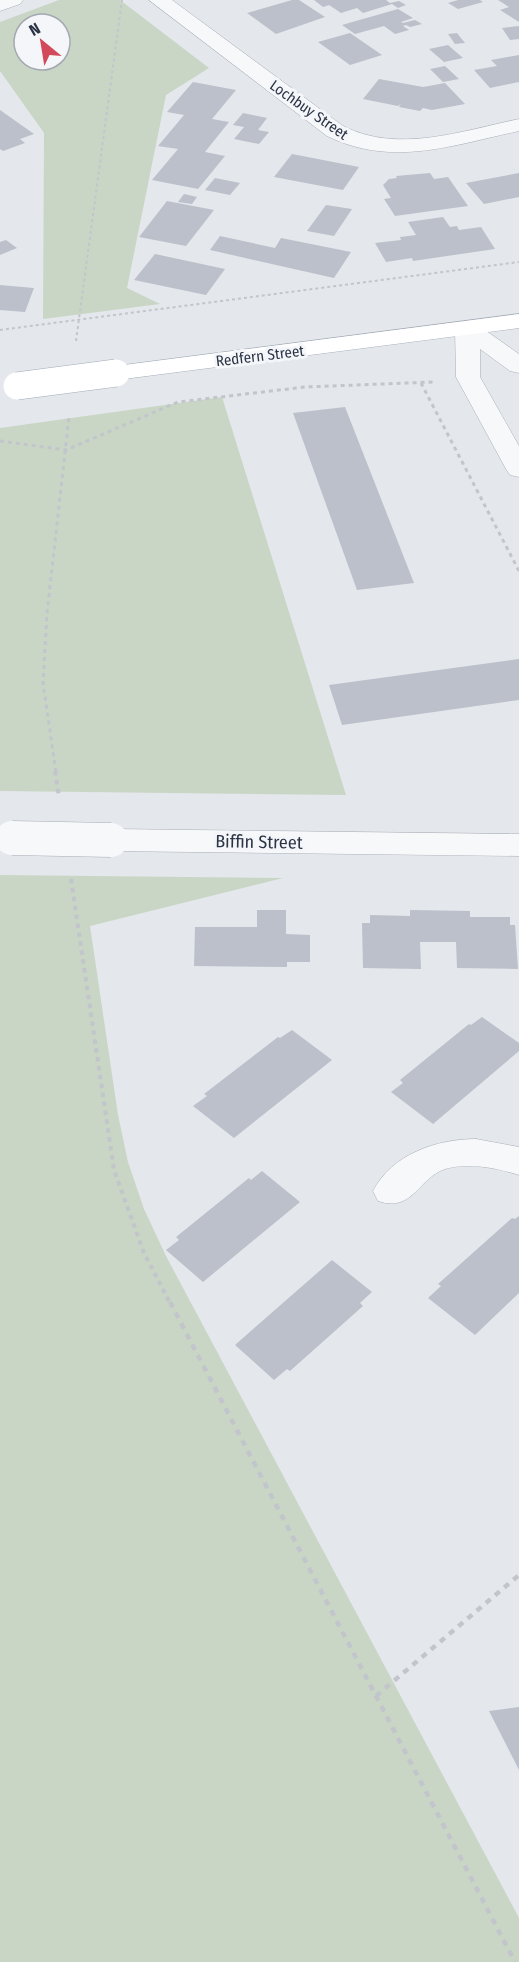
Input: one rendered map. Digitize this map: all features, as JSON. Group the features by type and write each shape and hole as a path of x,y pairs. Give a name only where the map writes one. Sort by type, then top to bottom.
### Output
{"main road":[{"name":"Redfern Street","path":"8,388 519,321"}],"street":[{"path":"0,5 13,0"},
{"name":"Lochbuy Street","path":"159,0 335,131 353,140 375,146 408,146 519,125"},
{"path":"466,328 519,366"},
{"path":"466,328 468,377 519,470"},
{"name":"Biffin Street","path":"6,838 519,845"},
{"path":"391,1191 432,1159 457,1154 505,1155 519,1161"}],"path":[{"path":"78,320 122,0"},
{"path":"0,330 519,262"},
{"path":"0,441 66,450 178,402 305,387 421,383 519,571"},
{"path":"144,1253 515,1962"},
{"path":"376,1696 519,1575"}],"green space":[{"path":"59,0 120,0 209,68 166,95 127,288 160,304 43,319 44,133 0,71 0,22 12,18 12,72 72,72 72,12 27,12"},
{"path":"222,397 346,795 0,791 0,428"},
{"path":"0,875 283,878 90,926 118,1115 128,1162 144,1209 166,1256 519,1918 519,1962 0,1962"}],"building":[{"path":"299,0 325,17 276,34 247,13"},
{"path":"314,0 386,0 390,3 399,1 406,5 398,8 392,4 363,13 357,8 341,13 329,5 323,7"},
{"path":"458,0 483,2 458,9 448,3"},
{"path":"498,0 519,0 519,22 500,10 509,7"},
{"path":"398,9 413,18 401,22 415,20 422,24 403,26 409,30 395,34 384,26 355,34 342,25"},
{"path":"519,26 519,39 510,40 502,28"},
{"path":"350,33 382,55 350,65 318,42"},
{"path":"457,33 465,43 455,44 448,34"},
{"path":"448,45 463,58 444,62 429,49"},
{"path":"519,55 519,82 490,88 474,70 497,66 491,60"},
{"path":"445,66 459,79 443,82 430,69"},
{"path":"379,79 423,87 445,83 465,104 432,110 423,108 420,111 399,107 401,104 398,106 363,99"},
{"path":"193,82 236,90 212,119 229,122 205,152 225,156 198,189 152,180 178,149 158,146 184,115 167,112"},
{"path":"0,110 34,134 20,139 25,143 3,151 0,149"},
{"path":"243,113 267,118 258,130 269,132 259,144 234,139 244,127 233,125"},
{"path":"292,154 359,167 343,190 274,177"},
{"path":"430,173 434,179 448,177 468,206 395,216 384,199 391,198 383,185 389,179 397,178 396,176"},
{"path":"519,173 519,197 484,204 466,183"},
{"path":"215,178 240,183 230,195 205,190"},
{"path":"184,194 197,197 192,204 178,202"},
{"path":"167,201 214,210 186,246 139,237"},
{"path":"326,205 352,209 334,236 307,231"},
{"path":"443,217 450,227 457,226 459,230 481,227 495,249 413,261 412,258 386,262 375,243 401,240 400,237 416,235 408,222"},
{"path":"220,236 275,248 281,238 351,252 334,278 210,250"},
{"path":"6,240 17,248 0,255 0,242"},
{"path":"155,254 225,269 206,295 134,280"},
{"path":"0,285 34,288 25,312 0,310"},
{"path":"345,407 414,583 357,590 293,413"},
{"path":"519,659 519,700 342,725 329,685"},
{"path":"257,910 286,910 286,934 310,935 310,962 287,962 287,967 194,966 195,927 257,927"},
{"path":"410,910 470,911 470,917 510,917 510,925 515,925 518,969 457,968 456,942 420,942 421,969 363,968 362,923 370,923 370,915 410,916"},
{"path":"482,1017 519,1043 519,1051 433,1124 391,1092 403,1083 400,1080 469,1024 471,1025"},
{"path":"292,1030 332,1060 234,1138 193,1106 207,1096 204,1094 278,1037"},
{"path":"262,1171 300,1202 203,1282 166,1250 179,1240 176,1237 249,1178 251,1180"},
{"path":"519,1216 519,1293 475,1335 428,1298 441,1286 438,1284 512,1218"},
{"path":"332,1260 372,1292 360,1303 363,1306 290,1371 287,1369 274,1380 235,1345"},
{"path":"519,1707 519,1770 489,1711"}]}
